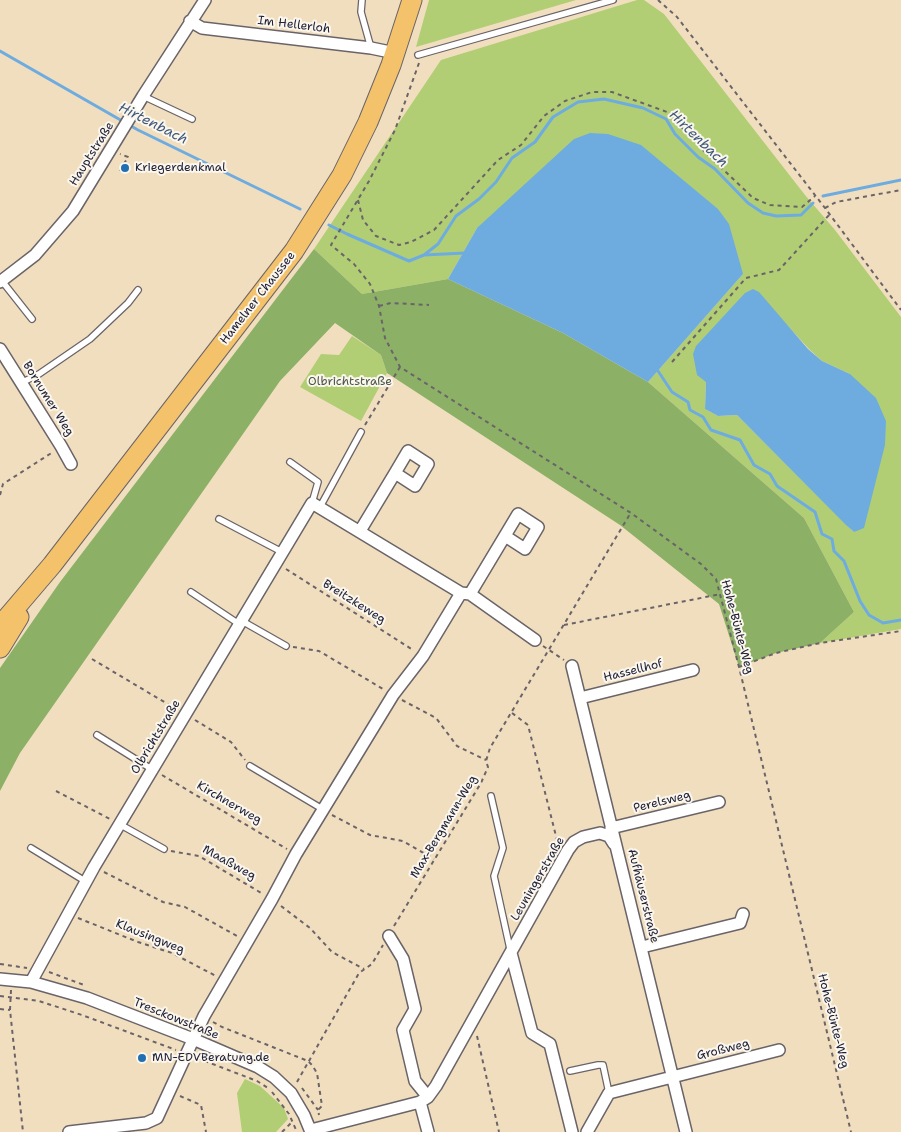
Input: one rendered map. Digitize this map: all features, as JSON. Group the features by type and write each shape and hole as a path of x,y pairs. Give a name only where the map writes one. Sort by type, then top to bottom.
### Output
{"main road":[{"name":"Hamelner Chaussee","path":"0,626 52,565 294,251 342,175 368,122 395,53 412,0"},
{"name":"Hamelner Chaussee","path":"0,648 52,565"}],"street":[{"name":"Hauptstraße","path":"1,281 35,255 73,211 201,1"},
{"name":"Im Hellerloh","path":"190,20 202,28 371,48 395,53"},
{"name":"Bornumer Weg","path":"0,349 71,464"},
{"path":"360,531 395,473"},
{"path":"316,505 465,593 535,640"},
{"name":"Olbrichtstraße","path":"31,982 85,881 121,824 282,552 316,505"},
{"path":"69,1132 146,1123 157,1118 204,1016 296,854 394,695 505,536"},
{"name":"Aufhäuserstraße","path":"572,666 674,1076 686,1132"},
{"name":"Hassellhof","path":"580,698 693,670"},
{"name":"Perelsweg","path":"611,828 718,802"},
{"name":"Leuningerstraße","path":"424,1099 436,1086 574,842 600,833 609,836 618,852"},
{"path":"642,947 740,923 744,914"},
{"path":"389,936 403,959 415,1009 403,1030 415,1080 424,1099 428,1132"},
{"path":"511,952 532,1033 550,1044 572,1132"},
{"name":"Tresckowstraße","path":"6,980 31,982 87,998 193,1039 258,1068 274,1077 291,1093 314,1130"},
{"name":"Großweg","path":"609,1093 779,1050"},
{"path":"587,1132 609,1093"},
{"path":"314,1130 424,1099"}],"lane":[{"path":"362,0 361,12 371,48"},
{"path":"418,55 613,0"},
{"path":"143,96 192,119"},
{"path":"1,281 32,319"},
{"path":"21,383 47,369 90,339 128,303 138,290"},
{"path":"316,505 361,432"},
{"path":"290,462 318,482 316,505"},
{"path":"220,519 282,552"},
{"path":"191,592 286,646"},
{"path":"97,734 153,770"},
{"path":"250,766 324,810"},
{"name":"Leuningerstraße","path":"491,796 504,848 494,876 511,952"},
{"path":"121,824 164,849"},
{"path":"31,848 85,881"},
{"path":"570,1072 603,1065 609,1093"}],"path":[{"path":"658,0 677,17 830,214 901,310"},
{"path":"418,55 420,60 415,77 395,130 358,200 363,220 370,230 376,236 400,245 411,242 434,230 498,160 520,145 544,116 566,101 592,92 612,92 668,112 752,198 770,205 802,206 815,196"},
{"path":"111,149 128,157 120,171"},
{"path":"825,208 836,202 901,190"},
{"name":"Hohe-Bünte-Weg","path":"358,200 331,245 354,264 370,284 379,306 384,338 400,367 631,513 710,572 716,579 740,667 851,1132"},
{"path":"672,362 746,278 779,270 830,214"},
{"path":"379,306 392,304 429,305"},
{"path":"361,432 400,367"},
{"path":"0,494 3,484 61,446"},
{"name":"Max-Bergmann-Weg","path":"291,1093 359,974 372,964 481,783 488,767 486,760 490,748 631,513"},
{"name":"Breitzkeweg","path":"276,562 423,656"},
{"path":"564,625 721,594"},
{"path":"740,667 776,653 820,643 901,631"},
{"path":"535,640 572,666"},
{"path":"286,646 319,652 436,718 458,746 486,760"},
{"path":"92,659 231,742 250,766"},
{"path":"512,713 528,725 563,860"},
{"name":"Kirchnerweg","path":"153,770 296,854"},
{"path":"56,791 121,824"},
{"path":"324,810 370,835 403,841 434,859"},
{"name":"Maaßweg","path":"164,849 199,856 272,899 310,928 332,952 364,969"},
{"path":"94,867 163,902 186,907 247,942"},
{"name":"Klausingweg","path":"67,914 138,942 172,953 225,981"},
{"path":"6,980 10,997 23,1132"},
{"path":"0,996 39,1002 82,1015 250,1078 269,1089 289,1114 297,1132"},
{"path":"0,1009 10,1010"},
{"path":"204,1016 222,1027 308,1061 318,1073 322,1106 318,1110 314,1130"},
{"path":"473,1019 499,1132"},
{"path":"297,1081 318,1110"},
{"path":"168,1092 201,1105 206,1132"}],"green space":[{"path":"429,0 576,0 416,47"},
{"path":"637,0 644,0 664,14 805,195 835,230 901,317 901,629 820,643 854,612 804,518 648,382 743,274 477,228 448,279 362,294 314,249 441,60","holes":["787,325 822,361 850,374 854,532 737,415 718,416 705,409 706,382"]},
{"path":"314,249 362,294 448,279 563,333 648,382 804,518 854,612 820,643 776,653 739,667 719,604 620,525 387,373 381,355 335,323 280,381 20,753 0,791 0,668 60,582"},
{"name":"Olbrichtstraße","path":"352,336 381,355 387,373 361,421 300,387 321,354 339,355"},
{"path":"245,1079 260,1086 284,1108 288,1119 276,1132 242,1132 237,1093"}],"water":[{"path":"590,133 608,134 641,145 718,209 729,224 743,274 648,382 563,333 448,279 477,228 574,139"},
{"path":"753,289 759,292 808,349 822,361 850,374 876,398 886,421 885,445 864,528 854,532 845,524 737,415 718,416 705,409 706,382 697,375 693,354 696,346 745,293"}],"waterway":[{"name":"Hirtenbach","path":"0,51 138,130 300,209"},
{"name":"Hirtenbach","path":"329,225 409,261 424,255 438,244 456,216 479,199 496,182 512,158 535,142 553,117 578,102 604,99 643,108 666,119 675,134 698,157 715,169 748,203 763,213 776,216 801,215 813,203"},
{"name":"Hirtenbach","path":"823,196 901,180"},
{"path":"424,255 465,253"},
{"path":"656,368 672,392 688,402 690,410 703,417 711,430 740,440 754,465 770,474 777,486 815,512 822,534 832,539 834,551 844,561 860,601 869,615 883,623 901,620"}],"place":[{"name":"Kriegerdenkmal","path":"125,168"},
{"name":"MN-EDVBeratung.de","path":"142,1058"}]}
